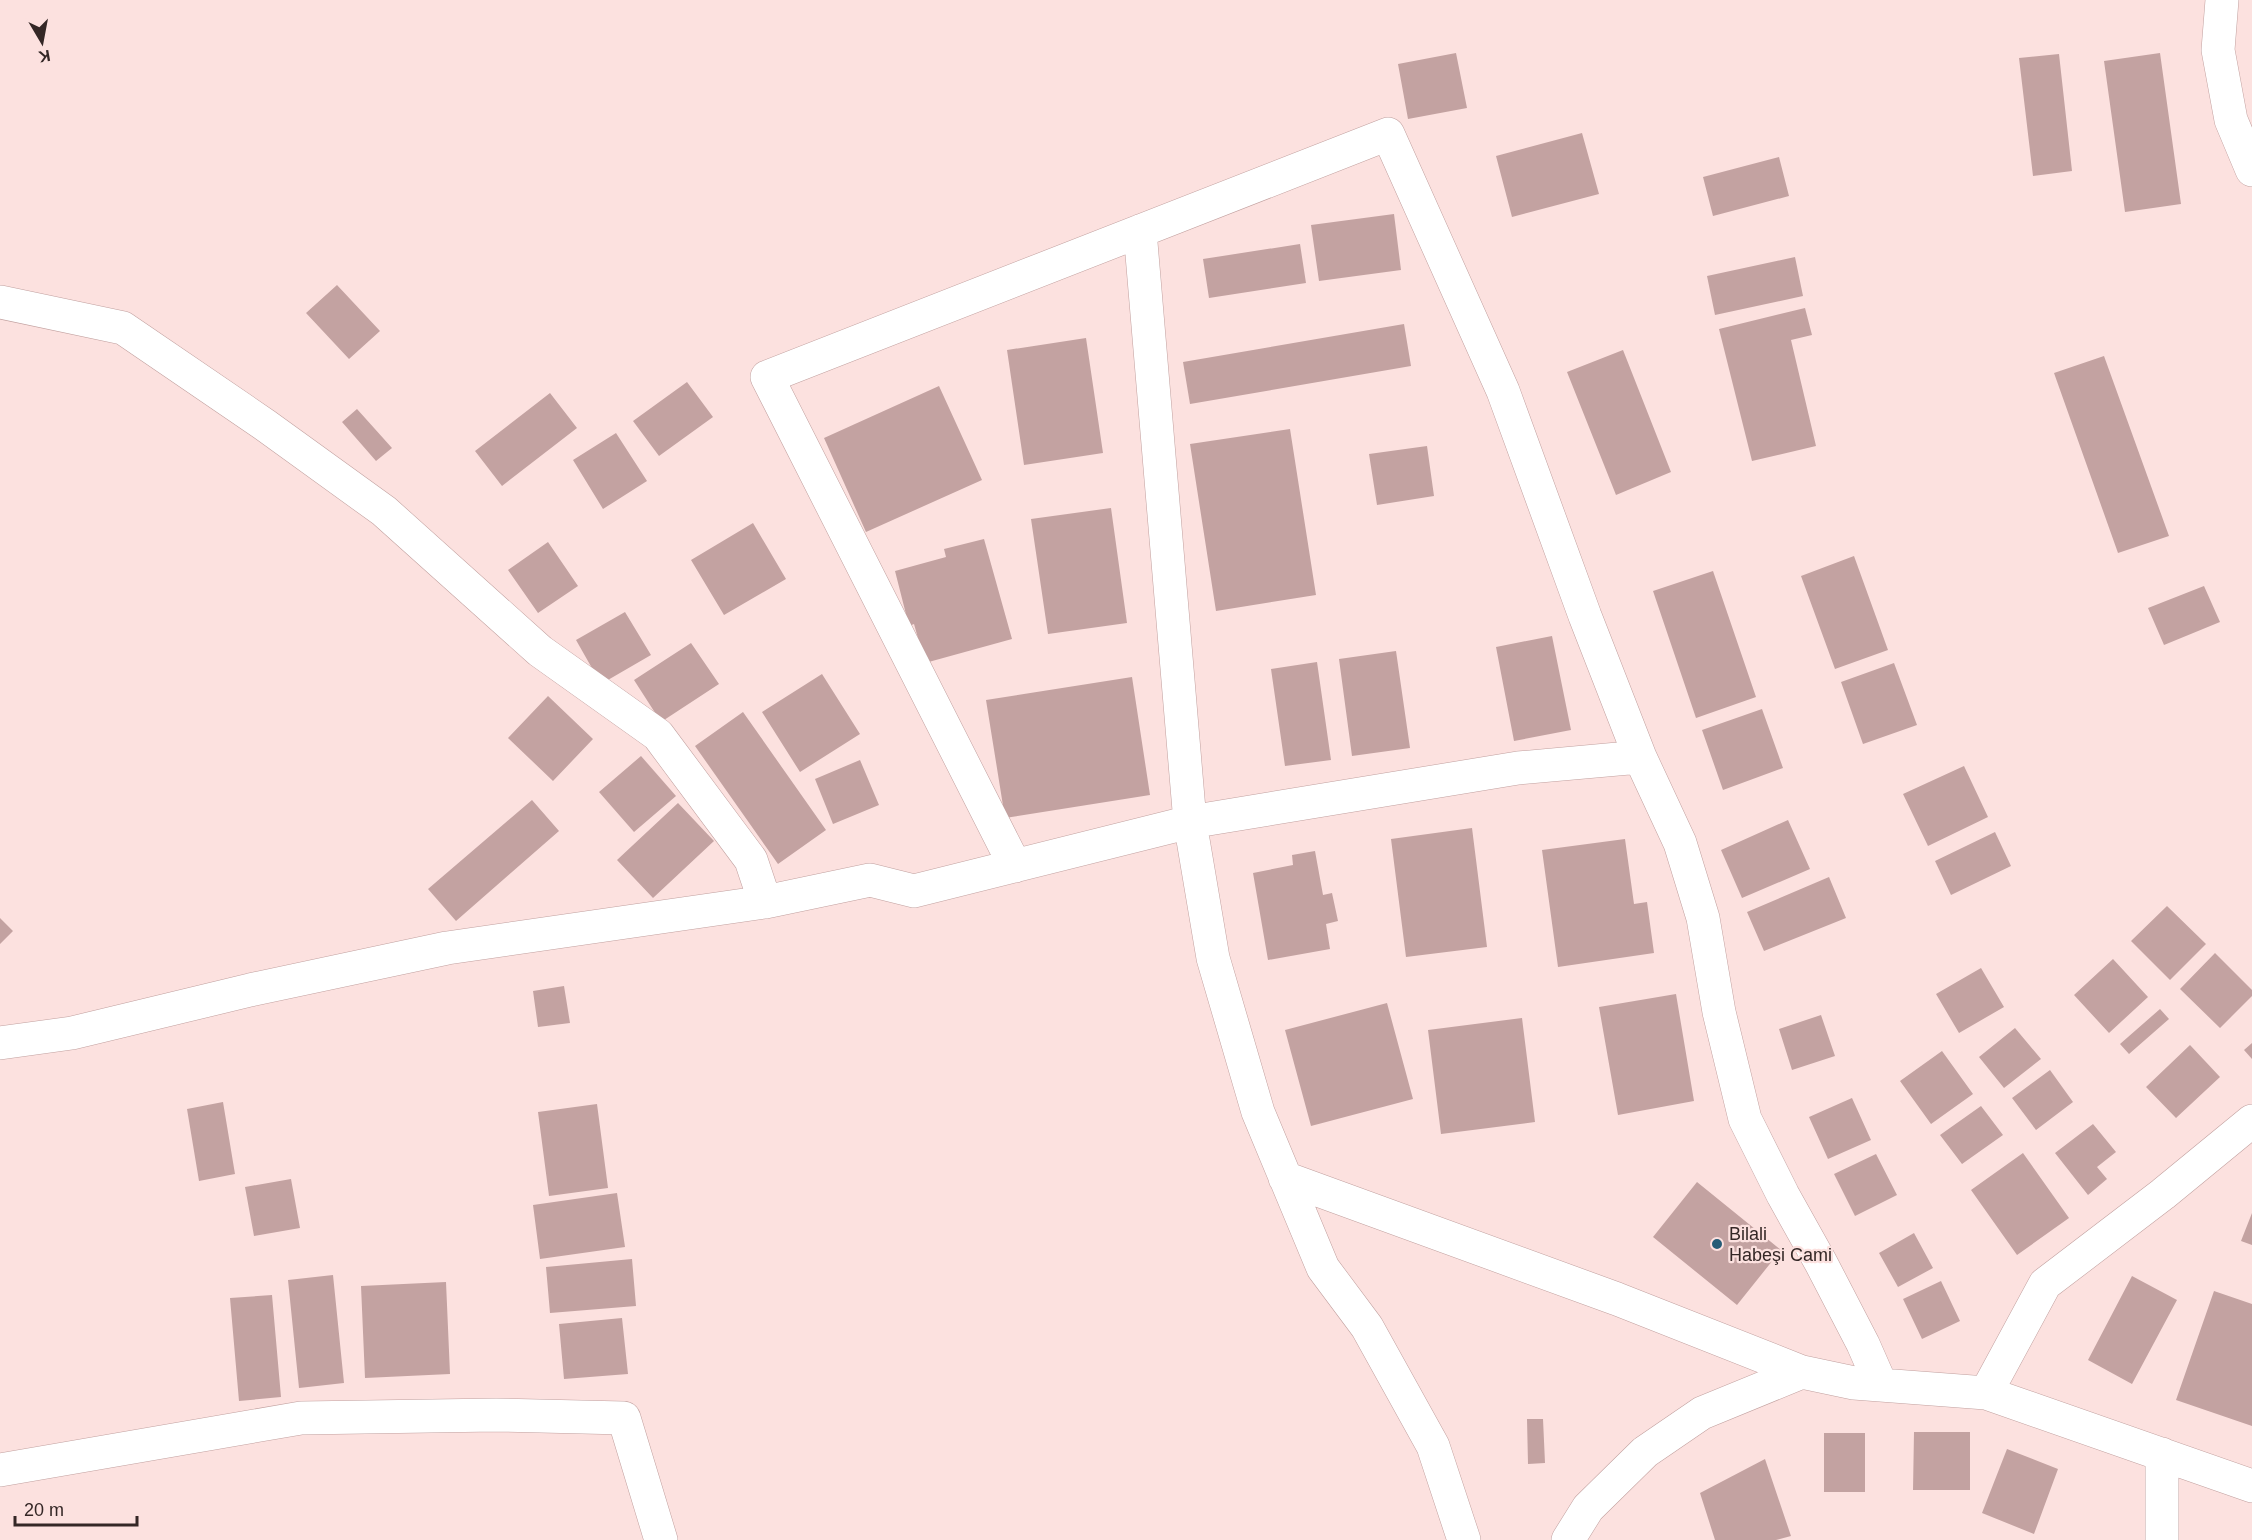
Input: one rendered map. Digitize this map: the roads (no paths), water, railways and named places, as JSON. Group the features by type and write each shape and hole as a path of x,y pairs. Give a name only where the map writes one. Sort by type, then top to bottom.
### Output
{"street":[{"path":"2222,0 2218,50 2230,120 2252,170"},
{"path":"1015,866 767,378 1388,134 1503,391 1585,616 1640,757 1680,843 1702,918 1719,1012 1745,1119 1863,1344 1881,1385"},
{"path":"1140,231 1190,822 1213,958 1258,1112 1323,1268 1367,1327 1433,1446 1464,1540"},
{"path":"0,302 123,328 265,425 384,511 540,651 658,735 751,860 765,902"},
{"path":"0,1043 72,1033 250,990 447,948 765,902 870,880 914,891 1190,822 1518,768 1640,757"},
{"path":"1986,1393 2045,1284 2163,1194 2252,1121"},
{"path":"1285,1178 1617,1299 1802,1372 1854,1383 1986,1393 2252,1486"},
{"path":"1568,1540 1588,1508 1645,1452 1702,1413 1802,1372"},
{"path":"0,1470 300,1418 496,1415 624,1418 661,1540"},
{"path":"2162,1454 2162,1540"}],"place":[{"name":"Bilali Habeşi Cami","path":"1717,1244"}]}
